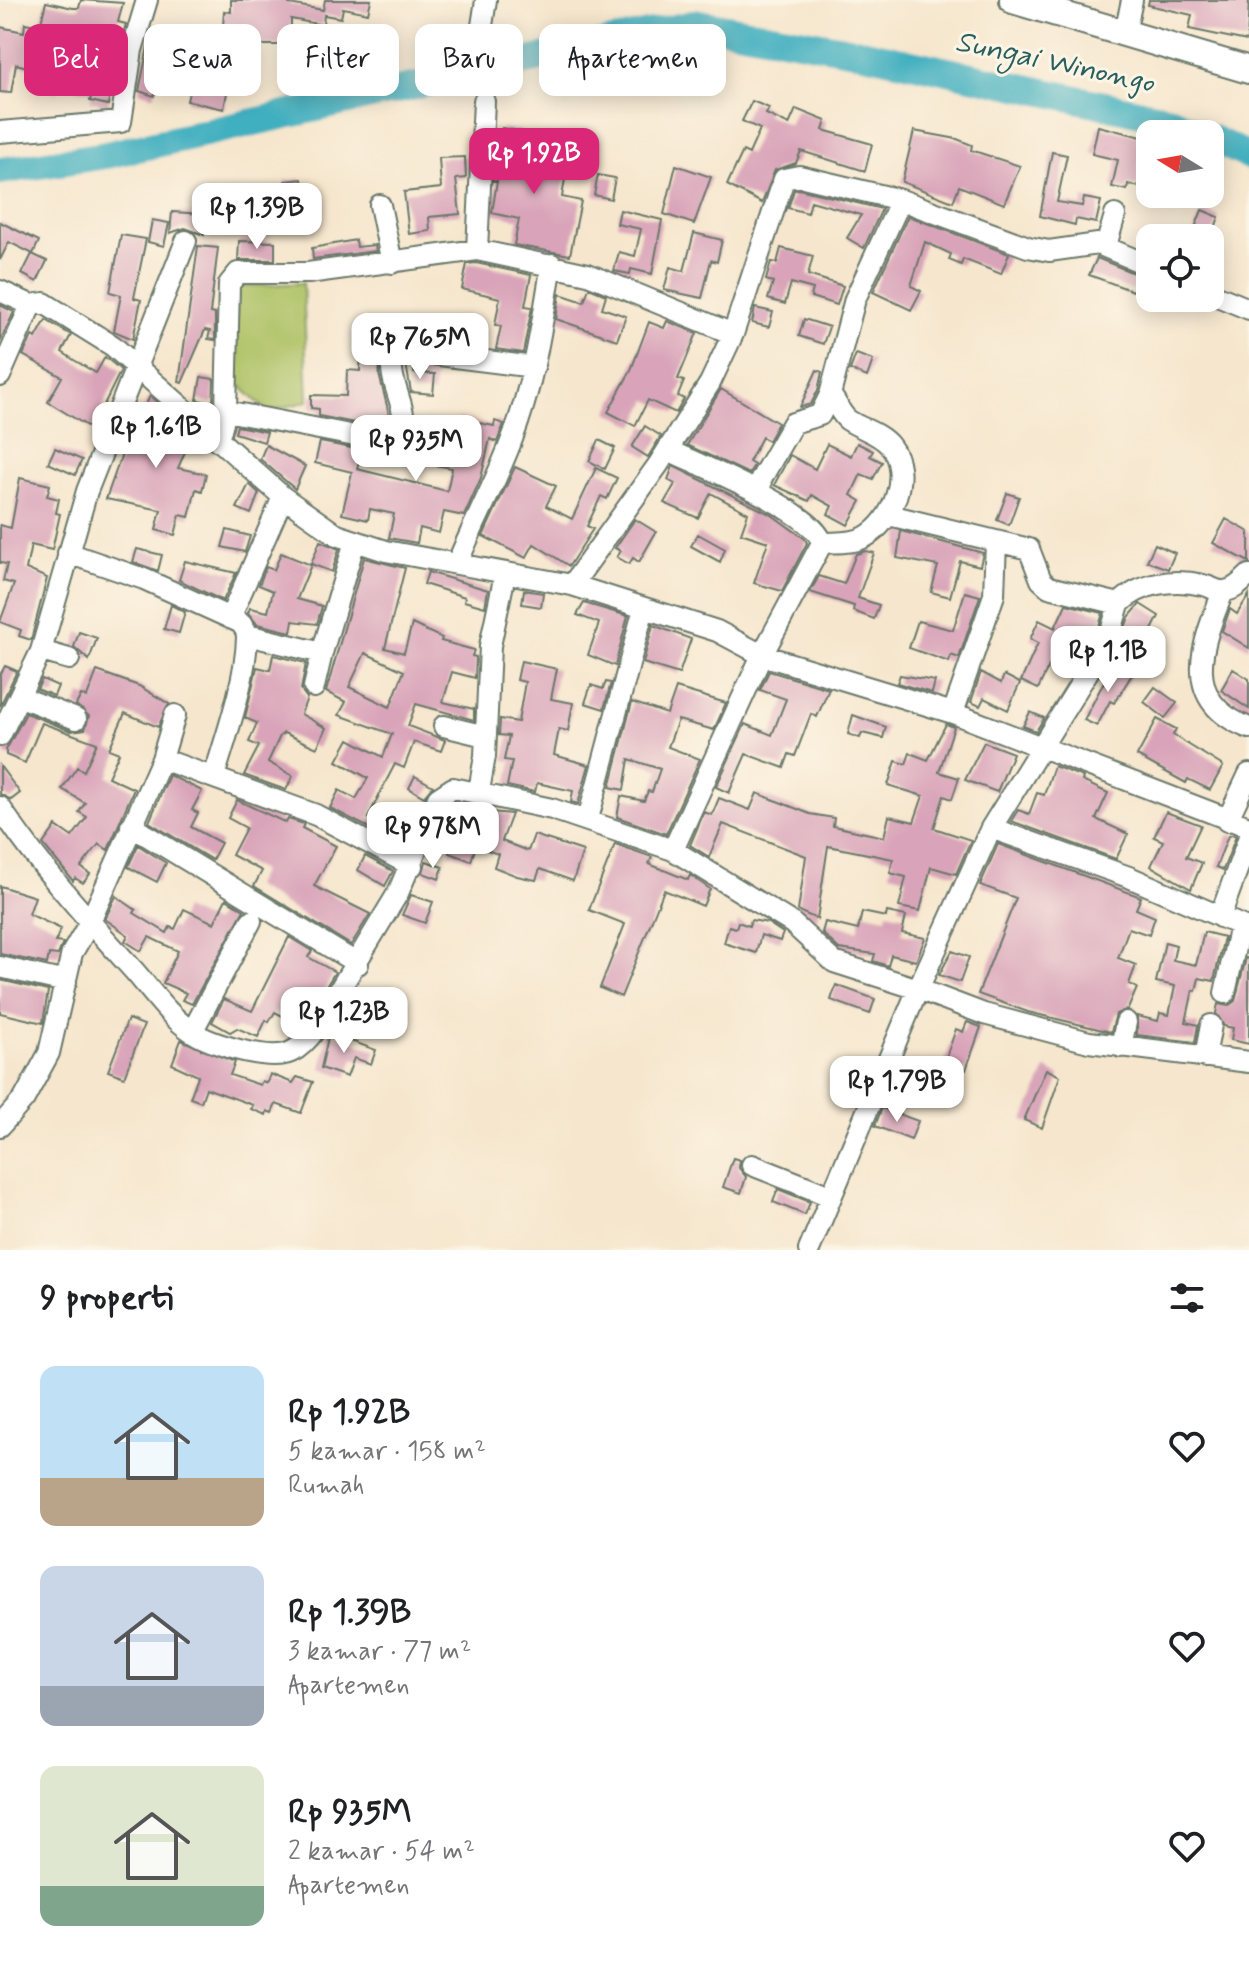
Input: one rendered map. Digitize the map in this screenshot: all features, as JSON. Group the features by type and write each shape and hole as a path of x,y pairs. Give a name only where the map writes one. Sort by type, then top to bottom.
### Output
{"main road":[{"path":"1013,0 1249,70"}],"street":[{"path":"0,132 121,122 132,50 147,0"},
{"path":"482,24 486,0"},
{"path":"1125,33 1132,0"},
{"path":"477,250 484,101"},
{"path":"572,585 699,404 733,334 784,179 799,176 901,200 1040,250 1057,251 1092,244 1106,246 1136,260"},
{"path":"760,493 761,479 793,423 820,415 830,395 855,299 901,200"},
{"path":"380,205 392,263"},
{"path":"1106,246 1115,215"},
{"path":"0,736 41,651 91,479 186,241"},
{"path":"218,441 226,411 229,284 234,274 308,273 477,250 552,264 604,281 733,334"},
{"path":"457,564 512,440 534,367 552,264"},
{"path":"0,291 31,305 44,303 113,346 283,497 320,525 355,541 505,574 572,585 717,631 762,655 953,713 1249,827"},
{"path":"1224,299 1249,309"},
{"path":"0,376 31,305"},
{"path":"226,411 391,443 401,435 405,424 392,366 399,350 534,367"},
{"path":"822,543 862,538 889,515 896,496 898,459 886,441 847,419 830,395"},
{"path":"668,450 797,514 821,536 822,543 762,655 673,850"},
{"path":"230,618 283,497"},
{"path":"889,515 1029,549 1041,580 1049,587 1119,604"},
{"path":"314,687 355,541"},
{"path":"953,713 994,595 996,541"},
{"path":"68,553 144,579 243,625 247,635 232,712 214,777"},
{"path":"479,791 490,646 505,574"},
{"path":"809,1250 918,989 991,828 1109,638 1119,604 1134,590 1167,583 1186,582 1223,592 1235,588 1249,575"},
{"path":"1223,592 1202,642 1200,671 1217,708 1229,719 1249,728"},
{"path":"588,819 644,608"},
{"path":"247,635 322,653"},
{"path":"41,651 69,659"},
{"path":"21,697 76,719"},
{"path":"0,1126 24,1099 49,1053 72,953 90,922 162,759 175,715"},
{"path":"444,726 485,736"},
{"path":"162,759 316,815 412,866"},
{"path":"1227,821 1249,774"},
{"path":"3,820 173,1016 192,1032 213,1042 253,1052 272,1055 290,1053 305,1042 317,1027 358,964 412,866 438,798 453,788 479,791 588,819 673,850 792,923 808,935 826,958 1046,1031 1121,1047 1249,1062"},
{"path":"131,826 358,964"},
{"path":"991,828 1115,872 1244,927 1225,993"},
{"path":"1220,917 1249,837"},
{"path":"192,1032 251,921"},
{"path":"0,967 66,982"},
{"path":"1121,1047 1126,1022"},
{"path":"1205,1057 1211,1025"},
{"path":"752,1165 830,1196"}],"green space":[{"path":"303,283 308,401 268,412 234,380 237,287"}],"building":[{"path":"81,0 123,3 118,22 126,24 40,24 46,2 79,8"},
{"path":"231,0 289,0 289,4 323,10 325,0 371,0 368,13 343,8 341,18 324,15 323,24 291,19 291,24 277,24 277,45 261,45 261,24 223,24 224,11 231,12"},
{"path":"1149,0 1249,0 1247,41 1189,29 1192,15 1148,5"},
{"path":"0,27 24,32 24,66 16,64 11,93 0,92"},
{"path":"144,66 144,93 139,91"},
{"path":"91,96 110,96 108,105 90,101"},
{"path":"188,96 226,96 224,109 187,101"},
{"path":"752,101 769,108 766,114 789,125 796,109 826,121 823,130 872,144 865,171 801,151 796,163 775,170 762,203 727,185 743,151 749,154 760,129 742,121"},
{"path":"1098,126 1136,136 1136,186 1128,184 1127,190 1112,187 1118,160 1092,154"},
{"path":"502,128 533,134 527,161 551,165 552,158 568,161 562,197 581,201 570,255 514,245 519,219 492,213 497,181 493,181 494,172"},
{"path":"914,131 957,139 972,145 971,150 1020,166 1004,204 959,186 953,202 902,182"},
{"path":"1052,152 1067,155 1057,202 1082,206 1084,198 1101,201 1096,223 1076,219 1075,225 1040,216"},
{"path":"465,157 466,178 456,179 460,214 429,217 430,231 409,234 404,192 441,188 439,158"},
{"path":"676,165 711,177 694,224 664,214"},
{"path":"598,175 615,178 611,199 594,195"},
{"path":"302,179 304,194 287,196 285,181"},
{"path":"794,190 882,209 864,248 847,238 861,215 811,201 808,213 788,208"},
{"path":"620,210 662,220 652,274 631,269 630,274 614,271 619,252 635,256 641,229 617,224"},
{"path":"1202,210 1219,217 1216,224 1196,224"},
{"path":"172,212 205,214 204,235 185,228 170,233"},
{"path":"908,216 1009,254 1001,274 963,259 961,265 949,260 951,254 925,242 911,286 921,291 911,310 873,292"},
{"path":"152,220 169,223 164,246 148,242"},
{"path":"0,222 39,241 33,254 9,242 0,260"},
{"path":"694,233 722,240 717,262 711,260 702,298 664,290 670,267 684,271"},
{"path":"121,235 146,239 134,298 141,300 133,339 114,331 121,295 110,292"},
{"path":"356,240 357,247 375,245 376,251 313,259 312,248"},
{"path":"239,241 275,242 275,260 238,260"},
{"path":"198,246 218,248 210,313 215,314 215,340 208,339 210,331 205,330 182,383 179,382"},
{"path":"781,248 813,256 808,275 843,286 837,305 811,297 813,289 791,283 785,304 768,299 773,282 766,280 771,262 777,263"},
{"path":"32,254 47,261 37,282 22,274"},
{"path":"1097,258 1136,274 1136,285 1133,291 1089,275"},
{"path":"476,263 531,275 525,306 532,307 523,353 496,349 501,326 495,325 500,298 462,289 467,264"},
{"path":"589,288 606,295 602,308 626,316 617,340 556,319 560,294 584,302"},
{"path":"0,305 14,312 0,342"},
{"path":"755,308 773,312 769,327 752,323"},
{"path":"804,319 829,327 823,344 799,336"},
{"path":"46,320 71,335 62,352 74,360 96,373 105,357 121,370 92,429 48,402 62,377 23,355 32,336 36,338"},
{"path":"667,321 697,333 678,379 684,381 678,396 684,399 676,413 648,400 635,426 608,412 631,370 649,322 664,328"},
{"path":"446,323 477,329 475,346 431,341 433,325 446,327"},
{"path":"361,351 382,351 379,374 391,422 385,429 319,416 319,409 311,408 311,395 346,396 347,370 360,371"},
{"path":"856,354 873,360 867,377 850,370"},
{"path":"406,364 415,365 414,373 435,374 433,394 411,392"},
{"path":"817,370 822,372 818,390 811,404 800,407"},
{"path":"201,377 214,379 213,403 197,400"},
{"path":"721,389 778,423 768,441 762,437 749,462 754,465 749,474 687,445"},
{"path":"150,396 169,413 162,427 190,440 178,468 206,474 202,491 196,489 189,517 180,515 175,535 156,530 161,510 106,499 124,448"},
{"path":"459,419 494,426 495,421 504,424 497,442 490,439 481,478 464,516 444,512 439,533 420,528 417,543 389,538 394,514 370,509 368,520 342,514 352,472 315,463 320,442 361,450 357,469 447,491 452,468 435,465 439,448 453,451"},
{"path":"237,426 267,432 264,442 235,433"},
{"path":"645,426 661,436 648,457 632,447"},
{"path":"599,440 615,448 605,469 589,461"},
{"path":"857,443 873,451 870,456 882,462 873,479 861,474 851,495 861,501 848,525 828,514 832,506 812,495 809,501 774,485 790,455 815,469 827,444 851,456"},
{"path":"266,445 305,466 295,489 260,459"},
{"path":"55,448 82,460 75,475 48,463"},
{"path":"673,466 772,515 805,539 807,543 782,591 754,583 768,542 741,533 748,513 711,493 698,518 664,503 675,484 668,480"},
{"path":"515,467 556,486 546,506 572,519 596,468 617,478 607,499 601,496 587,526 593,529 569,566 534,544 526,558 483,536"},
{"path":"20,478 50,485 47,496 59,499 56,513 60,514 52,550 31,545 26,569 47,578 31,640 19,636 21,630 0,622 14,584 3,581 7,564 0,563 0,525 11,528"},
{"path":"249,484 259,493 251,514 237,508"},
{"path":"1007,493 1019,497 1009,525 997,520"},
{"path":"635,519 656,532 639,562 633,558 629,564 617,557 621,551 615,548"},
{"path":"1226,519 1249,532 1249,562 1213,543"},
{"path":"227,530 250,536 245,552 222,547"},
{"path":"901,531 983,553 980,566 960,561 950,597 931,592 938,566 897,558"},
{"path":"698,534 725,549 720,562 691,546"},
{"path":"320,541 339,549 332,572 311,564"},
{"path":"1155,544 1175,553 1168,569 1147,561"},
{"path":"137,549 162,555 158,571 133,562"},
{"path":"866,551 874,553 858,598 879,605 874,619 853,611 854,606 810,592 819,576 844,584 856,554"},
{"path":"281,553 311,565 297,599 322,606 317,624 293,621 291,632 257,624 248,613 250,608 268,612 273,591 259,585 266,567 274,570"},
{"path":"364,558 405,568 385,648 404,653 412,624 442,638 441,641 474,650 472,656 476,657 475,678 452,672 443,702 474,709 474,720 416,704 408,726 445,740 441,751 414,742 404,768 395,764 368,818 375,821 371,829 330,808 339,790 356,799 368,778 337,761 349,739 383,757 392,734 339,715 346,702 326,692","holes":["365,653 404,671 390,707 349,687"]},
{"path":"185,561 236,573 223,601 179,580"},
{"path":"428,572 488,590 485,607 424,584"},
{"path":"524,590 543,593 541,607 522,604"},
{"path":"965,592 980,596 959,658 951,655 949,662 909,648 918,621 953,630"},
{"path":"1249,595 1249,648 1222,631 1230,609 1237,614"},
{"path":"584,603 628,616 615,666 588,655 599,623 577,615"},
{"path":"1066,604 1103,613 1097,633 1090,643 1069,633 1060,653 1056,651 1038,689 1021,681 1038,643 1030,639 1039,620 1055,628"},
{"path":"1140,604 1159,616 1146,642 1137,636 1127,654 1117,649 1129,617"},
{"path":"171,605 185,612 179,633 164,629"},
{"path":"653,625 691,639 679,674 643,663"},
{"path":"79,632 97,638 89,660 74,647"},
{"path":"273,655 306,663 301,690 307,698 301,714 326,728 317,748 284,733 280,736 268,762 293,776 286,790 244,775 259,746 249,742 257,723 245,718 257,667 270,670"},
{"path":"521,661 557,669 551,699 573,703 568,731 559,729 554,755 589,765 578,804 571,802 573,791 537,783 535,792 507,786 512,761 504,760 509,736 499,735 500,719 518,722 525,682 517,680"},
{"path":"1118,664 1133,673 1114,703 1110,701 1097,726 1084,720 1106,678 1109,680"},
{"path":"5,666 17,671 0,706 0,675"},
{"path":"1233,669 1249,679 1249,709 1221,690"},
{"path":"97,671 139,686 169,704 158,727 125,713 109,749 119,753 108,777 134,789 108,850 99,844 81,867 90,874 83,883 75,878 73,881 43,844 56,826 72,837 87,817 79,812 85,803 62,789 77,767 84,771 97,743 42,723 25,763 6,755 6,750 26,713 71,731 85,729 89,716 76,705 81,695 87,697"},
{"path":"769,671 829,689 817,717 811,714 795,756 789,754 784,768 746,754 729,793 716,787 745,724 772,735 786,699 760,690"},
{"path":"981,672 1001,683 1004,675 1020,683 1008,710 984,698 980,706 971,702"},
{"path":"900,675 935,681 932,693 897,683"},
{"path":"42,679 58,686 54,696 37,689"},
{"path":"606,682 611,683 604,709 585,703 591,685 603,689"},
{"path":"1155,687 1177,703 1165,718 1144,702"},
{"path":"676,688 726,703 714,730 678,720 668,747 700,759 666,834 617,817 621,796 644,801 648,791 652,792 660,769 629,759 624,790 610,787 632,702 667,714"},
{"path":"1030,712 1044,718 1036,731 1023,726"},
{"path":"853,715 886,727 883,738 862,733 860,738 848,734"},
{"path":"1157,719 1176,729 1173,735 1223,766 1210,790 1188,779 1186,783 1137,756"},
{"path":"946,724 954,727 939,772 959,778 952,799 944,796 934,828 971,840 956,874 931,867 920,911 899,907 906,877 890,873 893,859 828,846 817,919 798,911 806,856 723,824 709,857 690,845 704,812 712,815 719,798 750,810 757,793 810,814 834,818 833,826 884,837 889,816 914,822 923,796 888,785 896,761 906,764 910,753 928,760"},
{"path":"984,742 1013,753 997,792 965,780"},
{"path":"0,766 20,793 11,800 0,794"},
{"path":"1054,766 1083,777 1082,781 1108,793 1096,819 1128,834 1116,859 1011,821 1018,810 1029,814 1037,793 1044,795"},
{"path":"169,775 202,791 192,810 198,813 191,827 221,843 212,860 149,822"},
{"path":"415,776 433,786 424,797 409,788"},
{"path":"237,800 286,823 288,819 304,824 302,828 336,846 314,886 370,914 351,945 254,886 262,871 232,855 246,828 228,818"},
{"path":"467,809 489,817 490,812 512,814 502,841 528,851 534,835 583,851 573,881 540,869 536,880 517,876 494,867 498,854 476,846 471,861 449,853"},
{"path":"1166,812 1201,825 1186,857 1202,863 1191,889 1151,866 1163,841 1154,837"},
{"path":"1228,836 1236,836 1223,870 1216,867"},
{"path":"615,844 652,857 649,864 688,880 690,875 710,889 703,906 664,890 621,997 600,988 625,924 589,910"},
{"path":"998,844 1141,897 1136,909 1155,917 1149,935 1129,928 1118,958 1136,965 1129,984 1137,988 1128,1009 1116,1014 1111,1032 1028,1012 978,994 1016,898 980,885"},
{"path":"138,845 166,863 157,882 128,867"},
{"path":"365,856 393,871 385,886 358,870"},
{"path":"426,861 443,867 439,879 423,873"},
{"path":"0,886 35,897 29,914 61,929 55,942 63,943 58,955 49,954 47,964 0,954"},
{"path":"411,895 433,902 425,923 402,915"},
{"path":"116,896 136,910 134,913 167,933 170,927 175,929 184,909 214,923 226,899 244,910 192,1004 182,1000 186,993 163,983 178,951 149,937 141,951 125,941 128,935 105,919"},
{"path":"862,912 886,917 887,912 906,916 902,933 925,938 916,961 891,955 888,966 873,961 875,954 839,949 822,933 825,922 858,930"},
{"path":"751,920 768,923 783,933 780,941 761,935 756,953 724,943 729,926 736,928 738,922 749,926"},
{"path":"1204,932 1224,937 1214,981 1199,978 1196,991 1193,990 1186,1022 1198,1025 1195,1042 1137,1035 1137,1016 1158,1021 1160,1013 1169,1015 1175,986 1156,982 1165,942 1176,945 1173,960 1196,965"},
{"path":"289,937 312,951 308,957 335,972 314,1006 305,1001 294,1022 275,1012 269,1022 266,1020 258,1037 237,1028 230,1032 212,1022 224,999 252,1011"},
{"path":"952,951 969,957 960,982 939,975"},
{"path":"1246,958 1249,959 1249,1044 1231,1040 1233,1028 1224,1026 1216,1013 1218,1004 1228,1006 1235,1001"},
{"path":"0,980 48,991 43,1023 0,1013"},
{"path":"836,985 875,999 870,1014 831,1000"},
{"path":"128,1019 144,1025 124,1077 108,1071"},
{"path":"967,1022 981,1027 966,1070 944,1063 956,1029 963,1032"},
{"path":"329,1033 376,1050 371,1064 354,1058 347,1077 321,1068"},
{"path":"181,1040 235,1062 230,1075 260,1085 262,1081 267,1083 270,1074 293,1083 297,1077 313,1082 301,1113 276,1104 272,1113 267,1111 266,1115 251,1109 253,1105 206,1088 201,1102 190,1098 198,1076 172,1064"},
{"path":"1046,1069 1060,1076 1042,1128 1024,1120"},
{"path":"882,1108 918,1121 911,1140 875,1126"},
{"path":"733,1158 740,1160 739,1168 746,1177 741,1193 723,1187"},
{"path":"778,1189 810,1202 805,1215 773,1202"}],"waterway":[{"name":"Sungai Winongo","path":"0,171 106,155 698,23 860,52 1171,120"},
{"name":"Sungai Winongo","path":"1224,144 1249,156"}]}
